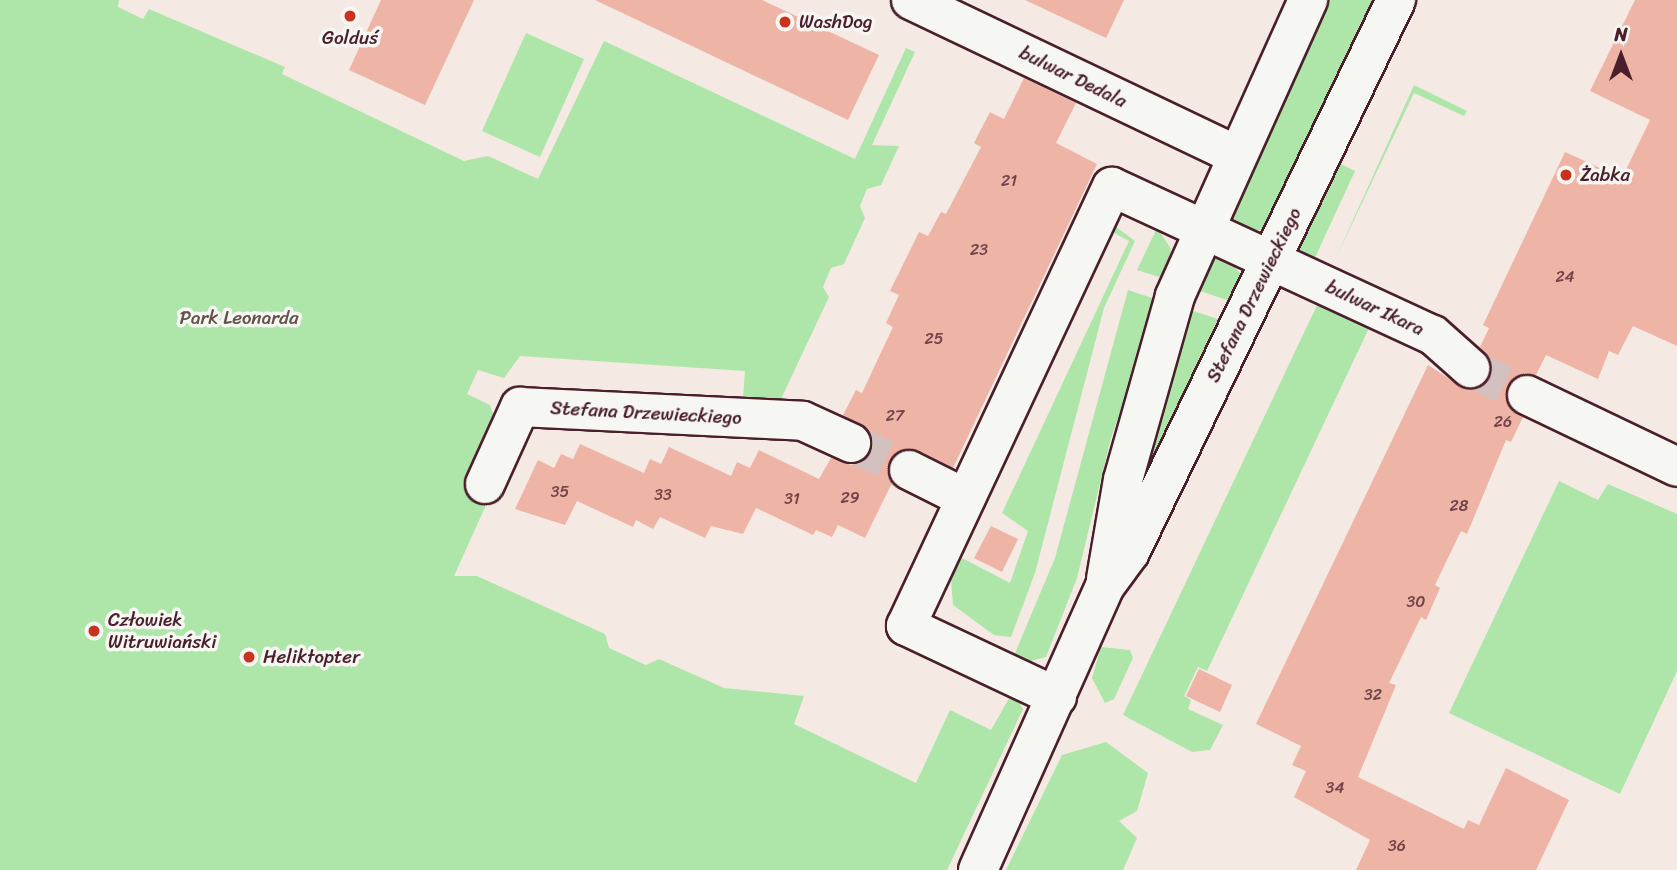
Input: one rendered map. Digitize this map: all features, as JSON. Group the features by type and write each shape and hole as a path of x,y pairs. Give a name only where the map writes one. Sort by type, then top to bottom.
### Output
{"street":[{"name":"bulwar Dedala","path":"911,0 1236,155"},
{"name":"Stefana Drzewieckiego","path":"1105,586 1107,549 1147,388 1201,228 1308,0"},
{"name":"Stefana Drzewieckiego","path":"978,870 1105,586 1130,552 1396,0"},
{"name":"bulwar Ikara","path":"965,498 1112,187 1433,335 1470,368"},
{"path":"1527,395 1677,467"},
{"name":"Stefana Drzewieckiego","path":"485,484 520,407 803,421 851,443"},
{"path":"909,470 965,498 906,626 1057,697"}],"green space":[{"name":"Park Leonarda","path":"0,0 119,0 118,7 143,19 149,9 285,67 282,74 464,161 488,156 538,179 604,41 855,159 906,48 915,52 872,145 899,146 881,185 867,189 860,206 865,218 844,264 831,268 823,287 829,297 780,401 743,398 745,371 520,356 504,378 478,370 467,394 490,405 497,426 491,494 454,576 477,576 605,634 609,648 646,665 659,659 724,688 804,696 794,724 916,783 950,710 991,730 1011,695 1023,709 947,870 0,870"},
{"path":"1323,0 1380,0 1265,228 1253,232 1232,222 1227,213"},
{"path":"526,33 584,59 540,157 482,131"},
{"path":"1414,85 1467,111 1464,116 1414,93 1335,260"},
{"path":"1339,163 1355,171 1313,262 1297,246"},
{"path":"1112,224 1135,241 1104,308 1035,573 1011,637 994,635 953,605 951,579 962,558 1010,583 1028,531 1002,513 1129,241 1107,229"},
{"path":"1157,228 1171,249 1166,279 1137,270"},
{"path":"1217,258 1231,262 1242,276 1236,303 1191,288 1207,261"},
{"path":"1128,290 1158,300 1111,438 1077,578 1046,657 1022,663 1013,658 1055,558"},
{"path":"1319,301 1369,328 1207,671 1198,667 1184,696 1191,700 1188,709 1223,725 1210,750 1192,752 1123,715"},
{"path":"1184,308 1227,322 1145,488 1138,477"},
{"path":"1559,481 1598,500 1608,484 1677,514 1677,671 1620,794 1449,713"},
{"path":"1101,647 1130,650 1133,658 1114,699 1105,703 1092,678"},
{"path":"1106,742 1148,773 1137,811 1119,821 1137,838 1123,870 1006,870 1062,755"}],"building":[{"path":"381,0 474,0 425,105 349,70"},
{"path":"595,0 762,0 879,55 848,120"},
{"path":"1025,0 1124,0 1106,38"},
{"path":"1635,0 1677,0 1677,346 1633,326 1618,355 1609,351 1598,379 1546,355 1536,375 1525,373 1508,385 1509,407 1523,417 1511,442 1506,440 1467,534 1461,531 1435,585 1440,588 1426,620 1421,617 1389,683 1396,685 1358,777 1464,829 1468,820 1479,825 1506,768 1569,800 1536,870 1356,870 1370,840 1294,797 1306,771 1292,765 1301,746 1256,724 1428,365 1465,389 1487,382 1491,362 1480,347 1489,328 1483,325 1565,152 1622,178 1650,120 1590,91"},
{"path":"1024,78 1076,103 1056,143 1097,164 953,468 918,450 896,452 887,471 892,483 865,538 838,525 832,537 816,530 813,535 756,508 743,534 711,526 705,538 660,517 653,529 636,520 633,527 577,501 565,525 515,509 538,460 554,468 561,454 573,459 580,444 644,473 650,459 661,464 669,447 731,476 737,462 750,468 759,450 819,479 831,458 852,465 864,460 873,442 869,431 843,415 856,390 862,393 893,327 886,323 899,295 890,291 919,232 928,236 941,212 946,214 981,147 974,143 990,112 1004,119"},
{"path":"991,526 1018,539 1002,572 974,558"},
{"path":"1199,669 1232,685 1220,712 1186,696"}],"tunnel":[{"path":"1470,368 1527,395"},
{"path":"851,443 909,470"}],"place":[{"name":"Golduś","path":"350,16"},
{"name":"WashDog","path":"785,22"},
{"name":"Żabka","path":"1566,175"},
{"name":"Człowiek Witruwiański","path":"94,631"},
{"name":"Heliktopter","path":"249,657"}]}
